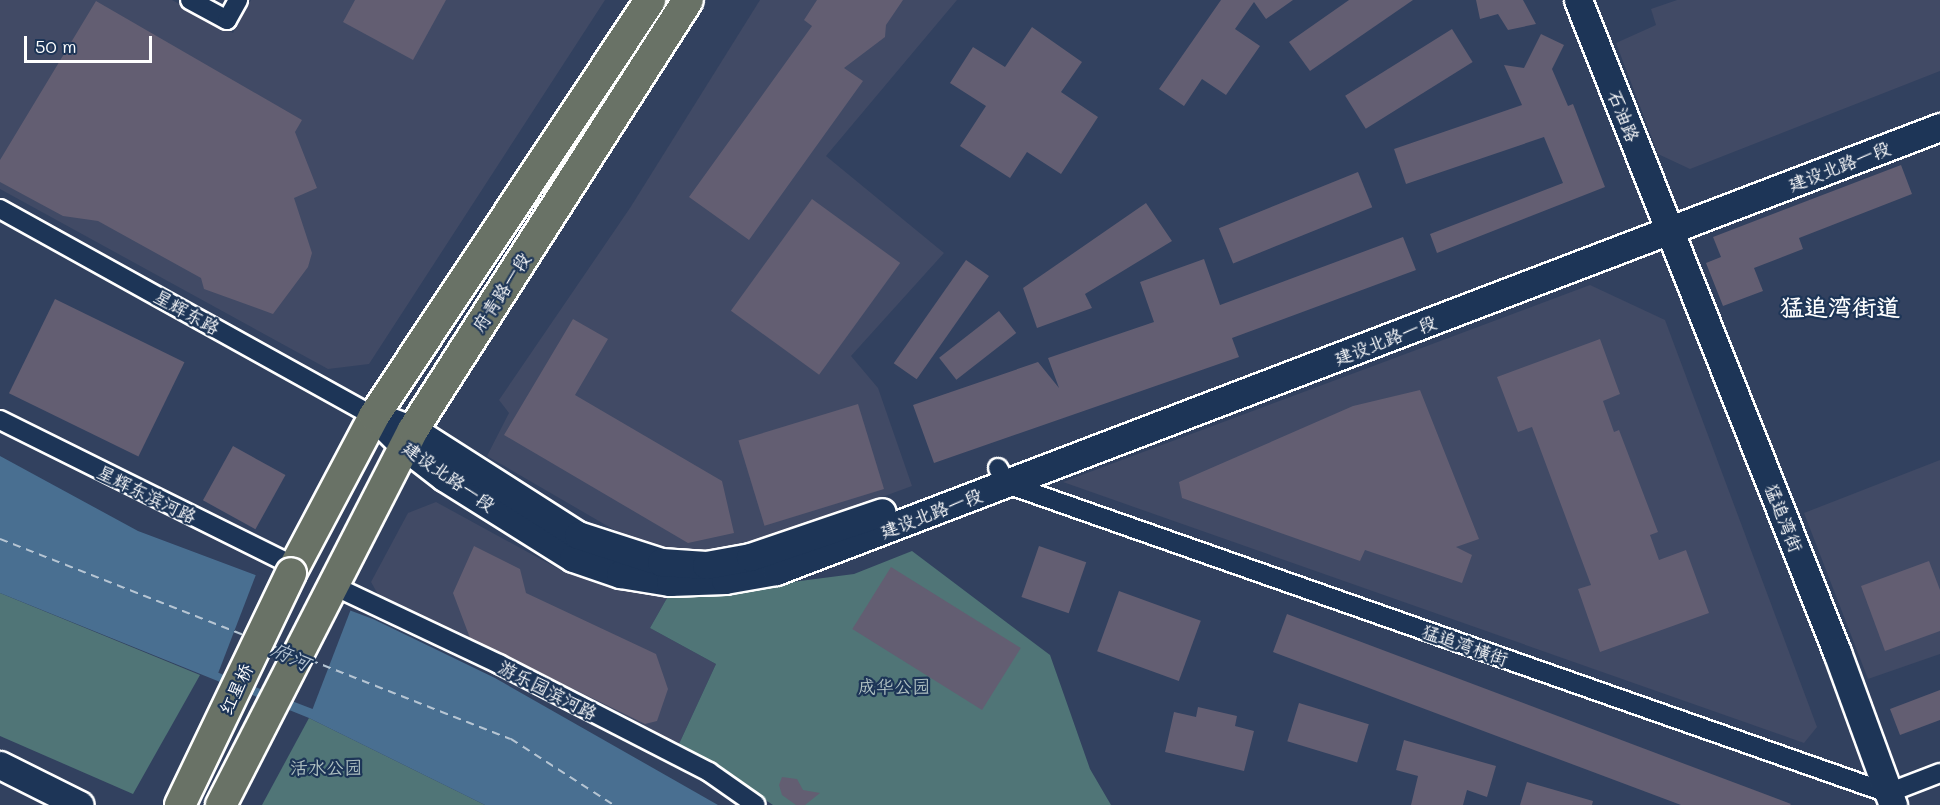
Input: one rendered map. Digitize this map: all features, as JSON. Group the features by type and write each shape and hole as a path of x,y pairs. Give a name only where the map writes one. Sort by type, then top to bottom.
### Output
{"main road":[{"name":"府青路一段","path":"292,569 374,416 650,0"},
{"name":"府青路一段","path":"332,590 408,438 688,0"},
{"name":"石油路","path":"1578,0 1666,224"},
{"name":"建设北路一段","path":"1666,224 1940,108"},
{"name":"建设北路一段","path":"374,416 408,438 444,477 573,558 620,574 670,582 725,580 776,571 1003,476 1666,224 1940,127"},
{"name":"猛追湾街","path":"1666,224 1837,652 1890,799"},
{"name":"红星桥","path":"180,805 292,569"},
{"path":"221,805 332,590"},
{"path":"0,765 80,805"}],"street":[{"path":"190,0 227,20 238,0"},
{"name":"星辉东路","path":"0,209 374,416"},
{"name":"星辉东滨河路","path":"0,420 292,569"},
{"name":"猛追湾横街","path":"1003,476 1890,799"},
{"name":"游乐园滨河路","path":"332,590 499,664 700,767 756,805"},
{"path":"1890,799 1940,774"}],"shaded area":[{"path":"0,0 172,0 233,33 251,0 605,0 369,364 328,369 0,189"},
{"path":"760,0 957,0 826,156 944,253 851,356 878,388 912,486 754,544 700,554 647,549 487,456 509,413 499,400 630,208"},
{"path":"1677,0 1940,0 1940,71 1690,169 1658,154 1616,43 1656,25 1651,9"},
{"path":"1590,285 1665,320 1817,727 1804,743 1063,482"},
{"path":"1940,460 1940,654 1868,679 1804,513"},
{"path":"436,502 566,573 617,588 671,591 650,628 716,664 679,744 384,605 371,582 408,513"}],"green space":[{"name":"成华公园","path":"912,551 1050,655 1090,769 1111,805 773,805 679,744 716,664 650,628 671,591 769,585 854,574"},
{"path":"0,593 200,675 133,794 0,736"},
{"name":"活水公园","path":"309,718 485,805 262,805"}],"water":[{"name":"府河","path":"0,456 138,531 373,619 495,678 718,805 485,805 309,718 0,593"}],"pier":[{"path":"257,572 351,608 313,709 218,673"}],"building":[{"path":"355,0 446,0 413,60 343,22"},
{"path":"817,0 903,0 886,25 885,37 844,68 863,81 749,240 689,197 812,26 804,20"},
{"path":"1221,0 1293,0 1266,19 1254,2 1235,29 1260,46 1226,95 1202,79 1184,106 1159,89"},
{"path":"1349,0 1413,0 1310,71 1289,42"},
{"path":"1476,0 1523,0 1536,24 1508,30 1498,14 1480,19"},
{"path":"96,1 302,120 295,132 317,188 294,198 312,253 308,267 273,314 204,289 201,278 98,221 63,216 0,182 0,160"},
{"path":"1032,27 1082,62 1061,92 1098,117 1061,174 1027,152 1010,178 960,146 986,106 950,83 973,47 1005,67"},
{"path":"1452,29 1473,62 1366,129 1345,96"},
{"path":"1541,34 1564,45 1552,69 1568,106 1573,104 1605,187 1437,253 1430,234 1563,183 1544,137 1406,184 1394,149 1522,105 1504,65 1524,68"},
{"path":"1901,165 1912,194 1799,238 1803,249 1754,268 1763,291 1723,306 1706,263 1721,257 1713,237"},
{"path":"1358,172 1372,207 1233,263 1219,228"},
{"path":"812,199 900,263 819,375 731,311"},
{"path":"1146,203 1172,241 1085,294 1092,308 1037,328 1023,288"},
{"path":"1403,237 1416,270 1232,338 1239,357 934,463 913,405 1038,362 1059,388 1048,358 1154,322 1140,282 1204,259 1220,305"},
{"path":"966,260 989,276 917,379 894,363"},
{"path":"55,299 184,362 138,456 9,393"},
{"path":"999,311 1016,333 956,380 939,358"},
{"path":"573,319 608,339 575,395 722,481 734,533 688,543 504,435"},
{"path":"1600,339 1620,394 1603,401 1614,432 1619,430 1658,532 1650,535 1659,560 1686,550 1709,613 1600,652 1578,589 1591,585 1532,427 1518,432 1497,377"},
{"path":"1420,390 1479,539 1456,547 1472,555 1462,583 1365,550 1360,561 1182,498 1179,482 1353,406"},
{"path":"858,404 884,489 764,526 738,441"},
{"path":"233,446 285,475 255,529 203,500"},
{"path":"474,546 520,569 526,593 656,654 668,689 657,721 645,724 470,638 453,593"},
{"path":"1039,546 1086,562 1069,613 1021,597"},
{"path":"1929,561 1940,590 1940,631 1885,651 1861,586"},
{"path":"891,567 1021,648 982,710 852,629"},
{"path":"1119,591 1201,621 1179,681 1097,651"},
{"path":"1287,614 1791,804 1681,805 1273,652"},
{"path":"1940,690 1940,720 1900,735 1890,709"},
{"path":"1299,703 1369,724 1357,763 1287,741"},
{"path":"1198,707 1237,716 1235,726 1254,731 1244,771 1165,752 1174,712 1196,717"},
{"path":"1404,740 1496,766 1487,797 1467,790 1463,805 1411,805 1418,776 1396,770"},
{"path":"782,777 797,779 803,790 820,793 805,805 796,805 782,795 779,785"},
{"path":"1527,782 1593,801 1592,805 1520,805"}],"ferry route":[{"path":"0,539 244,635"},
{"path":"271,645 283,650"},
{"path":"310,660 511,739 614,805"}],"district":[{"name":"猛追湾街道","path":"1840,307"}]}
